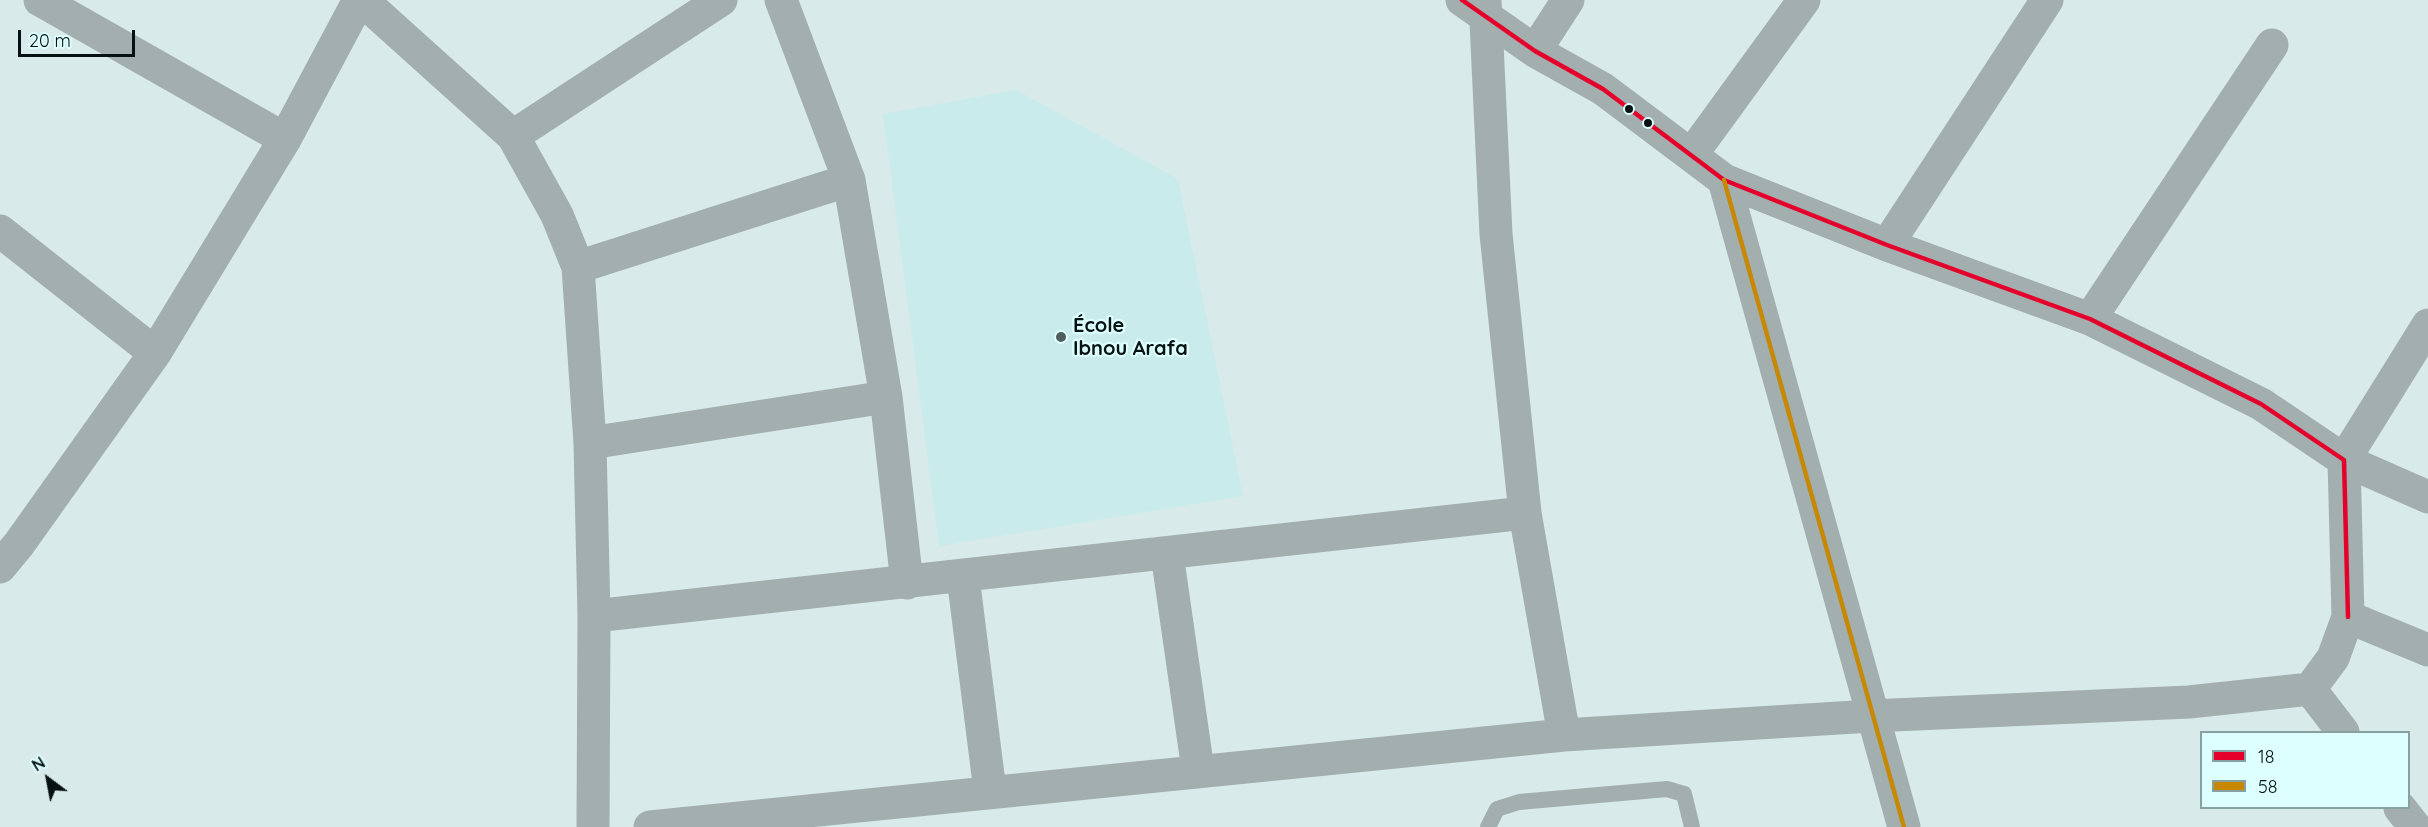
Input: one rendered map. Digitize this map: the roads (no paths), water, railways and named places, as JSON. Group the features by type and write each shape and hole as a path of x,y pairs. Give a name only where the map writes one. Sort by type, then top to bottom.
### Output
{"street":[{"path":"40,0 285,139"},
{"path":"6,545 155,353 285,139 360,0 513,136 557,215 578,267 590,443 594,616 593,827"},
{"path":"513,136 721,0"},
{"path":"781,0 849,180 886,397 908,583"},
{"path":"1535,51 1568,0"},
{"path":"1692,154 1804,0"},
{"path":"1887,245 2048,0"},
{"path":"1477,6 1535,51 1603,89 1724,180 1887,245 2090,319 2261,404 2344,460 2428,496"},
{"path":"1477,6 1496,234 1526,513 1564,735"},
{"path":"2090,319 2272,45"},
{"path":"578,267 849,180"},
{"path":"1724,180 1871,716 1904,827"},
{"path":"0,231 155,353"},
{"path":"650,827 1198,770 1564,735 1871,716 2189,702 2310,689 2333,658 2348,617 2344,460 2428,325"},
{"path":"590,443 886,397"},
{"path":"594,616 1526,513"},
{"path":"1167,554 1198,770"},
{"path":"963,577 990,791"},
{"path":"2348,617 2428,650"},
{"path":"2310,689 2342,731"},
{"path":"2402,809 2415,827"}],"lane":[{"path":"1488,827 1497,809 1519,802 1667,789 1684,794 1692,827"}],"place":[{"name":"École Ibnou Arafa","path":"1061,337"}]}
